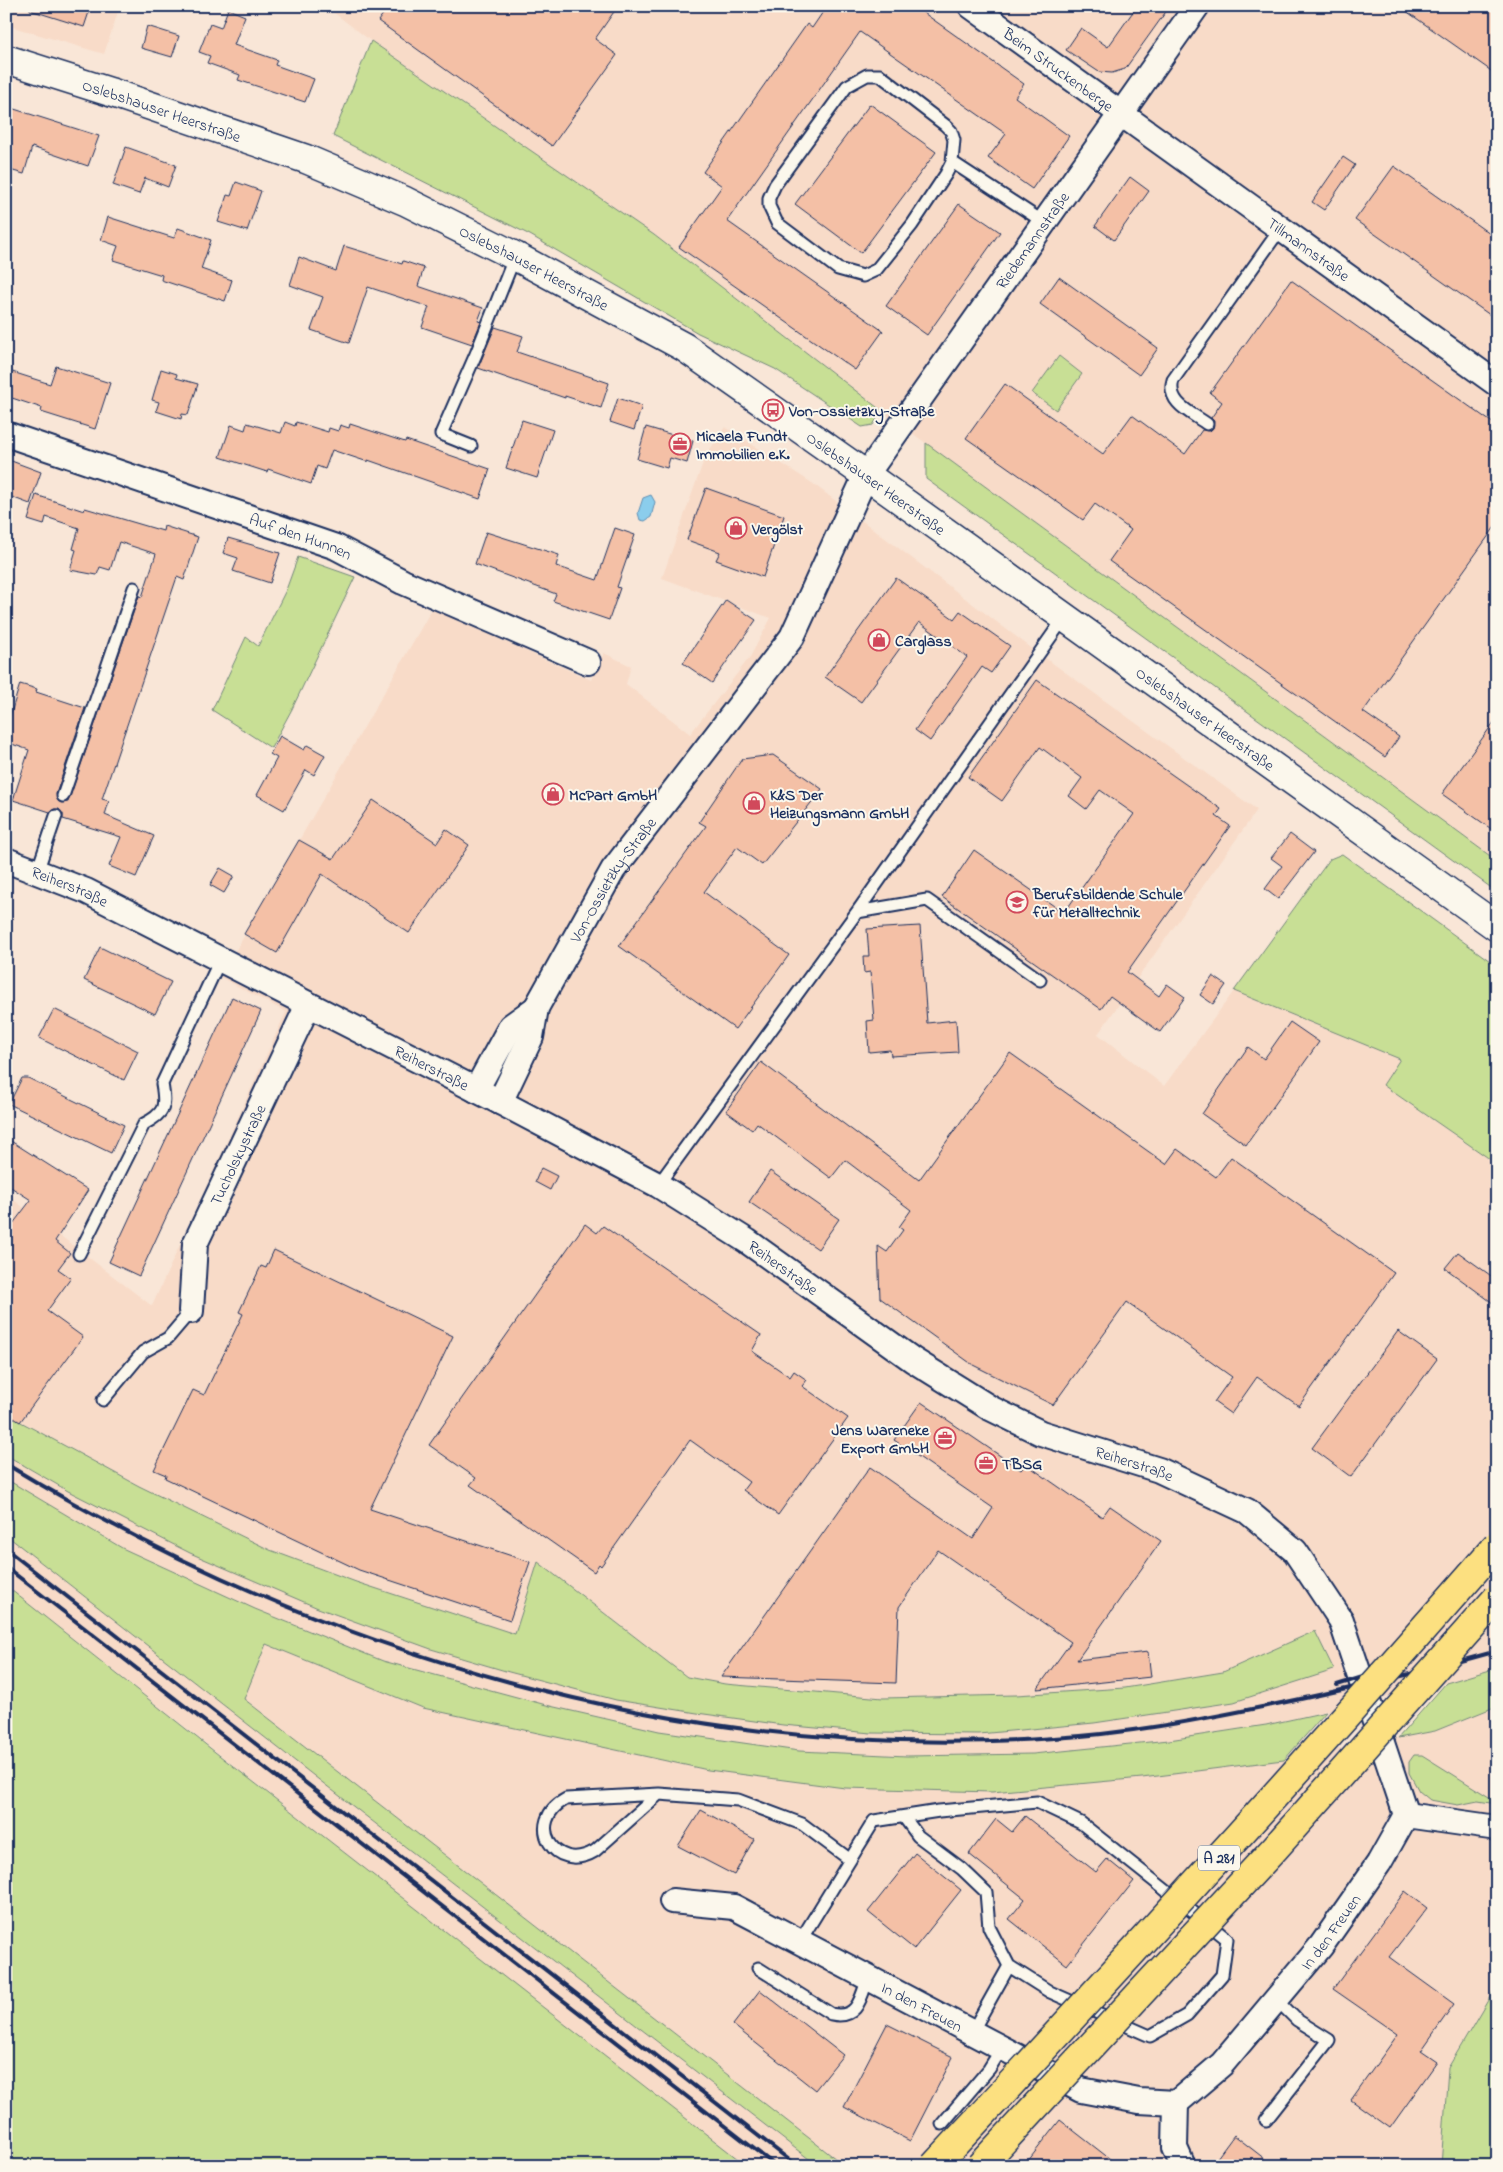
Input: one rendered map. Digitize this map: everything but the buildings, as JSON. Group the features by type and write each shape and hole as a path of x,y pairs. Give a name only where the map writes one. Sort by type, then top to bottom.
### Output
{"highway":[{"name":"A 281","path":"934,2166 1247,1827 1382,1677 1497,1545"},
{"name":"A 281","path":"980,2166 1275,1848 1497,1598"}],"main road":[{"name":"Oslebshauser Heerstraße","path":"6,59 110,92 306,159 405,201 515,256 684,347 1497,927"}],"street":[{"name":"Beim Struckenberge","path":"971,6 1122,114"},
{"name":"Riedemannstraße","path":"866,475 1197,6"},
{"name":"Tillmannstraße","path":"1122,114 1497,384"},
{"name":"Auf den Hunnen","path":"6,434 336,547 404,582 588,662"},
{"name":"Von-Ossietzky-Straße","path":"500,1102 531,1037 536,1008 613,870 792,637 866,475"},
{"name":"Reiherstraße","path":"6,860 86,891 500,1102 658,1185 746,1241 913,1360 990,1408 1041,1434 1159,1470 1247,1511 1295,1551 1341,1620 1406,1815"},
{"name":"Tucholskystraße","path":"191,1311 195,1244 308,1005"},
{"name":"Von-Ossietzky-Straße","path":"476,1090 512,1026 536,1008"},
{"path":"1406,1815 1497,1828"},
{"name":"In den Freuen","path":"672,1901 734,1907 1081,2090 1139,2101 1176,2103 1222,2064 1321,1946 1379,1863 1406,1815"},
{"path":"1176,2103 1175,2148 1183,2166"}],"lane":[{"path":"867,75 880,75 951,131 954,140 952,162 912,224 876,270 863,276 838,269 777,223 769,206 769,198 775,185 846,86 867,75"},
{"path":"952,162 1045,223"},
{"path":"1207,424 1177,403 1171,392 1173,380 1280,228"},
{"path":"471,446 441,434 476,354 515,256"},
{"path":"63,796 134,588"},
{"path":"658,1185 857,912 1064,618"},
{"path":"37,872 56,816"},
{"path":"857,912 927,900 1040,980"},
{"path":"79,1254 144,1124 158,1117 165,1103 162,1084 220,960"},
{"path":"103,1400 143,1352 168,1338 191,1311"},
{"path":"659,1794 587,1856 571,1858 563,1855 550,1845 546,1836 546,1820 550,1812 556,1804 566,1799 659,1794 738,1800 802,1824 849,1859"},
{"path":"800,1941 874,1820 904,1816 1036,1802 1081,1823 1227,1939 1222,1975 1187,2016 1150,2036 1050,1992 1009,1966 989,1927 986,1892 962,1869 918,1836 904,1816"},
{"path":"972,2032 1009,1966"},
{"path":"758,1968 831,2014 839,2016 846,2016 858,2004 868,1977"},
{"path":"1266,2120 1329,2040 1297,2020 1276,1999"},
{"path":"942,2124 989,2069 1002,2048"}],"shaded area":[{"path":"6,6 120,6 104,54 6,25"},
{"path":"325,6 1497,6 1497,861 882,411 654,235 371,41"},
{"path":"725,427 812,483 1030,647 1257,810 1098,1034 1164,1086 1234,991 1400,1059 1383,1085 1497,1164 1497,1668 1446,1683 1266,1725 1169,1740 1033,1754 907,1756 799,1751 659,1731 550,1706 383,1661 255,1609 122,1548 6,1479 6,1455 68,1491 318,1608 431,1649 509,1672 783,1725 871,1733 979,1734 1094,1723 1234,1702 1334,1670 1315,1631 1223,1672 1125,1688 1016,1695 883,1698 725,1684 687,1677 538,1562 515,1634 356,1582 270,1550 139,1486 6,1414 6,1194 152,1306 286,1012 218,976 239,945 432,609 591,680 604,653 631,666 626,684 690,734 750,657 771,618 662,578 705,457"},
{"path":"6,1535 818,2166 747,2166 493,1970 6,1586"},
{"path":"266,1644 423,1708 708,1770 845,1788 992,1792 1142,1778 1275,1761 1435,1731 1497,1706 1497,1985 1448,2068 1441,2166 845,2166 244,1699"}],"green space":[{"path":"371,41 654,235 882,411 873,425 862,427 775,369 698,333 530,235 333,136"},
{"path":"1059,356 1082,374 1056,410 1032,393"},
{"path":"926,443 1497,861 1497,892 926,479"},
{"path":"298,557 355,577 292,709 271,748 212,710 246,637 258,646 286,590"},
{"path":"1342,854 1497,966 1497,1164 1383,1085 1400,1059 1234,991 1330,859"},
{"path":"6,1414 139,1486 270,1550 356,1582 515,1634 538,1562 687,1677 725,1684 883,1698 1016,1695 1125,1688 1223,1672 1315,1631 1334,1670 1234,1702 1094,1723 979,1734 871,1733 783,1725 616,1700 431,1649 318,1608 190,1553 68,1491 6,1455"},
{"path":"6,1479 122,1548 255,1609 383,1661 550,1706 659,1731 799,1751 907,1756 1033,1754 1169,1740 1266,1725 1326,1712 1284,1760 1142,1778 992,1792 845,1788 708,1770 423,1708 266,1644 244,1699 845,2166 818,2166 6,1535"},
{"path":"6,1586 215,1752 747,2166 6,2166"},
{"path":"1497,1668 1497,1706 1435,1731 1398,1738 1446,1683"},
{"path":"1414,1755 1422,1755 1497,1802 1497,1804 1478,1801 1458,1805 1430,1800 1419,1791 1409,1773 1409,1762"},
{"path":"1497,1985 1497,2166 1441,2166 1448,2068"}],"water":[{"path":"651,495 655,502 651,517 645,521 640,520 638,513 643,498"}],"railway":[{"path":"6,1464 126,1531 250,1591 378,1641 510,1682 644,1713 779,1733 916,1741 1080,1736 1184,1722 1292,1701 1497,1651"},
{"path":"6,1549 797,2166"},
{"path":"6,1567 776,2166"},
{"path":"1337,1685 1411,1662"}],"place":[{"name":"Von-Ossietzky-Straße","path":"773,410"},
{"name":"Micaela Fundt Immobilien e.K.","path":"680,444"},
{"name":"Vergölst","path":"736,528"},
{"name":"Carglass","path":"879,640"},
{"name":"McPart GmbH","path":"553,794"},
{"name":"K&S Der Heizungsmann GmbH","path":"754,803"},
{"name":"Berufsbildende Schule für Metalltechnik","path":"1017,902"},
{"name":"Jens Wareneke Export GmbH","path":"945,1438"},
{"name":"TBSG","path":"986,1463"}]}
